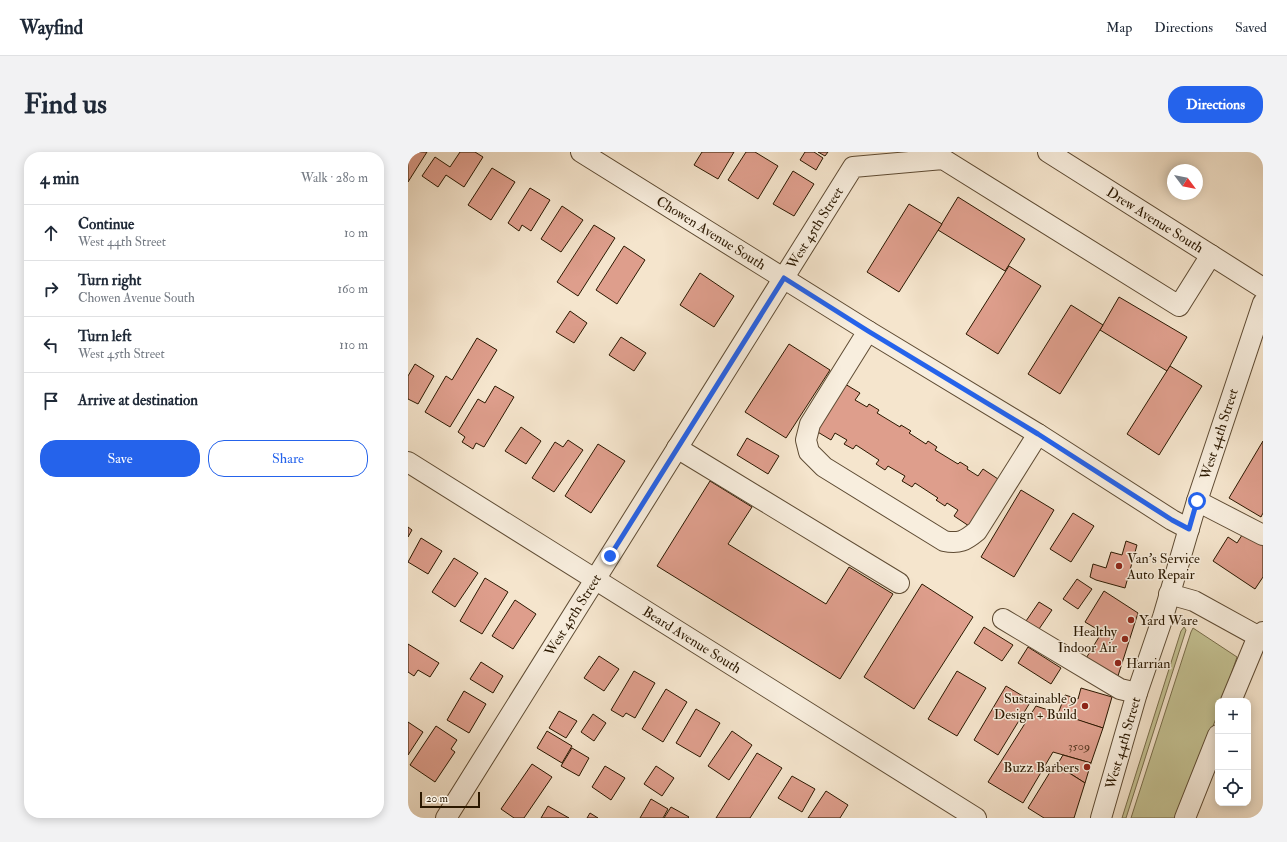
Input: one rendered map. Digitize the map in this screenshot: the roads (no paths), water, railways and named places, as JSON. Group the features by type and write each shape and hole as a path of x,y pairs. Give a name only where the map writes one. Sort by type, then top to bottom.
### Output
{"street":[{"name":"Chowen Avenue South","path":"581,152 868,331 1038,434 1172,520 1189,529"},
{"name":"Drew Avenue South","path":"1048,152 1263,288"},
{"name":"West 45th Street","path":"446,818 853,167 943,158 1179,306 1211,255"},
{"name":"West 44th Street","path":"1101,818 1137,693 1197,501 1263,303"},
{"path":"868,331 810,424 806,440 809,452 824,467 944,541 954,544 968,539 977,531 1038,434"},
{"path":"678,448 899,583"},
{"name":"Beard Avenue South","path":"408,462 976,818"},
{"path":"1197,501 1263,535"},
{"path":"1169,594 1194,601 1261,636 1233,698"},
{"path":"1003,619 1120,689 1137,693"},
{"path":"1185,818 1215,743"}],"place":[{"name":"Van's Service Auto Repair","path":"1119,566"},
{"name":"Yard Ware","path":"1131,620"},
{"name":"Healthy Indoor Air","path":"1125,639"},
{"name":"Harrian","path":"1118,663"},
{"name":"Sustainable 9 Design + Build","path":"1085,706"},
{"name":"Buzz Barbers","path":"1087,767"}]}
